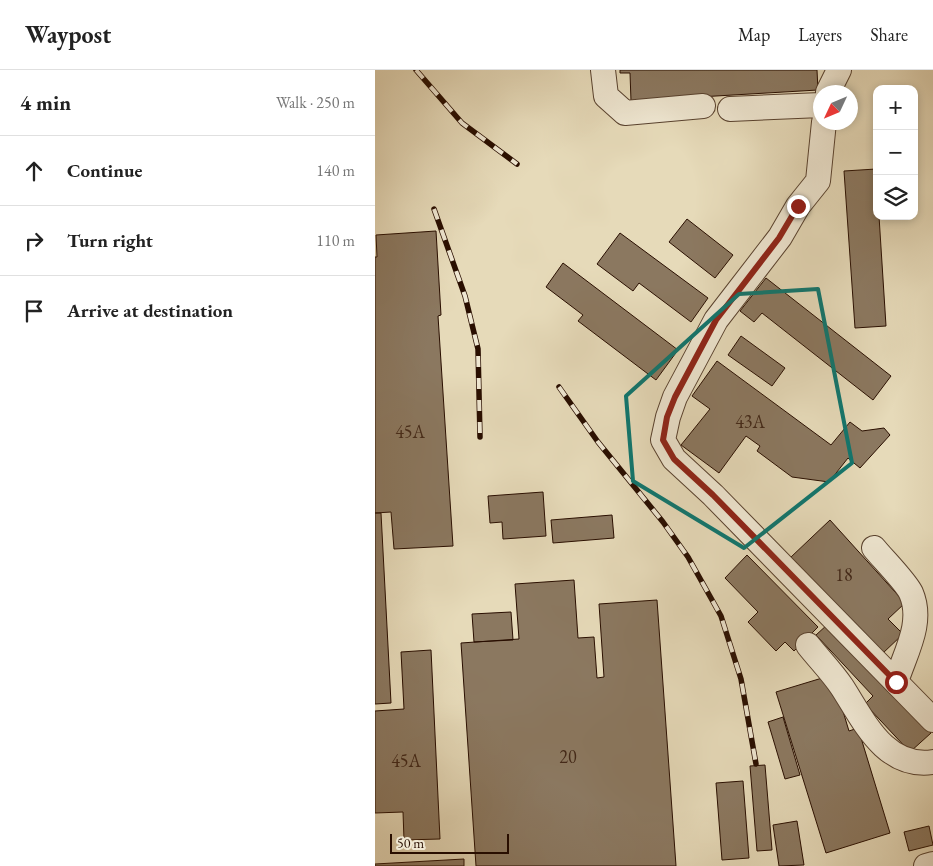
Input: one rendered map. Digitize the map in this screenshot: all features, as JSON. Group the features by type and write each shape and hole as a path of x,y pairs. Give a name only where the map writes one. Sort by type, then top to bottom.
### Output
{"street":[{"path":"603,70 606,96 625,113 703,106"},
{"path":"832,85 839,70"},
{"path":"730,109 813,105"},
{"path":"823,130 818,181 798,206 779,238 716,320 675,397 667,417 663,440 674,459 713,495 933,720"},
{"path":"873,548 910,592 916,614 913,638 896,682"},
{"path":"808,645 840,685 868,729 884,748 905,760 925,763 933,762"},
{"path":"926,866 933,864"}],"highlighted area":[{"path":"818,289 852,463 744,548 633,481 626,396 739,294"}],"building":[{"path":"620,70 817,70 818,85 813,85 813,90 631,101 630,73 620,73"},
{"path":"873,169 873,220 879,220 886,326 855,328 844,171"},
{"path":"687,219 733,255 715,278 669,242"},
{"path":"436,231 441,315 438,316 453,546 394,549 391,512 375,513 376,235"},
{"path":"620,233 708,298 691,322 639,283 633,291 597,264"},
{"path":"563,263 678,350 656,380 578,321 583,315 546,287"},
{"path":"766,278 891,376 873,400 762,313 754,322 740,311"},
{"path":"741,336 785,368 772,386 728,355"},
{"path":"717,361 831,445 850,422 862,431 884,428 890,435 860,468 848,458 829,482 792,477 757,451 760,446 746,436 719,473 681,445 710,409 692,396"},
{"path":"543,492 546,536 503,539 502,522 490,523 488,496"},
{"path":"375,513 381,513 391,703 375,704"},
{"path":"612,515 614,538 553,543 551,520"},
{"path":"830,520 905,603 888,619 903,634 882,654 791,557"},
{"path":"747,555 818,627 794,651 785,642 776,651 748,622 758,612 725,578"},
{"path":"574,580 578,638 594,637 597,678 604,677 599,604 657,600 676,866 476,866 461,643 519,639 515,584"},
{"path":"511,612 513,640 474,642 472,614"},
{"path":"828,624 931,733 910,752 865,704 873,696 816,635"},
{"path":"431,650 440,839 404,840 403,812 375,813 375,711 404,709 401,652"},
{"path":"832,675 849,731 858,728 890,833 826,853 776,692"},
{"path":"783,717 800,775 785,779 768,722"},
{"path":"765,765 772,850 757,851 750,766"},
{"path":"743,781 749,858 722,860 716,783"},
{"path":"797,821 804,865 779,866 773,825"},
{"path":"929,826 933,845 909,851 904,832"},
{"path":"464,859 464,866 375,866 375,864"}],"railway":[{"path":"416,70 462,123 517,164"},
{"path":"434,209 465,296 478,349 480,437"},
{"path":"559,387 598,442 663,522 688,557 721,616 741,679 756,764"}],"route":[{"path":"798,206 779,238 716,320 675,397 667,417 663,440 674,459 713,495 896,682"}]}
